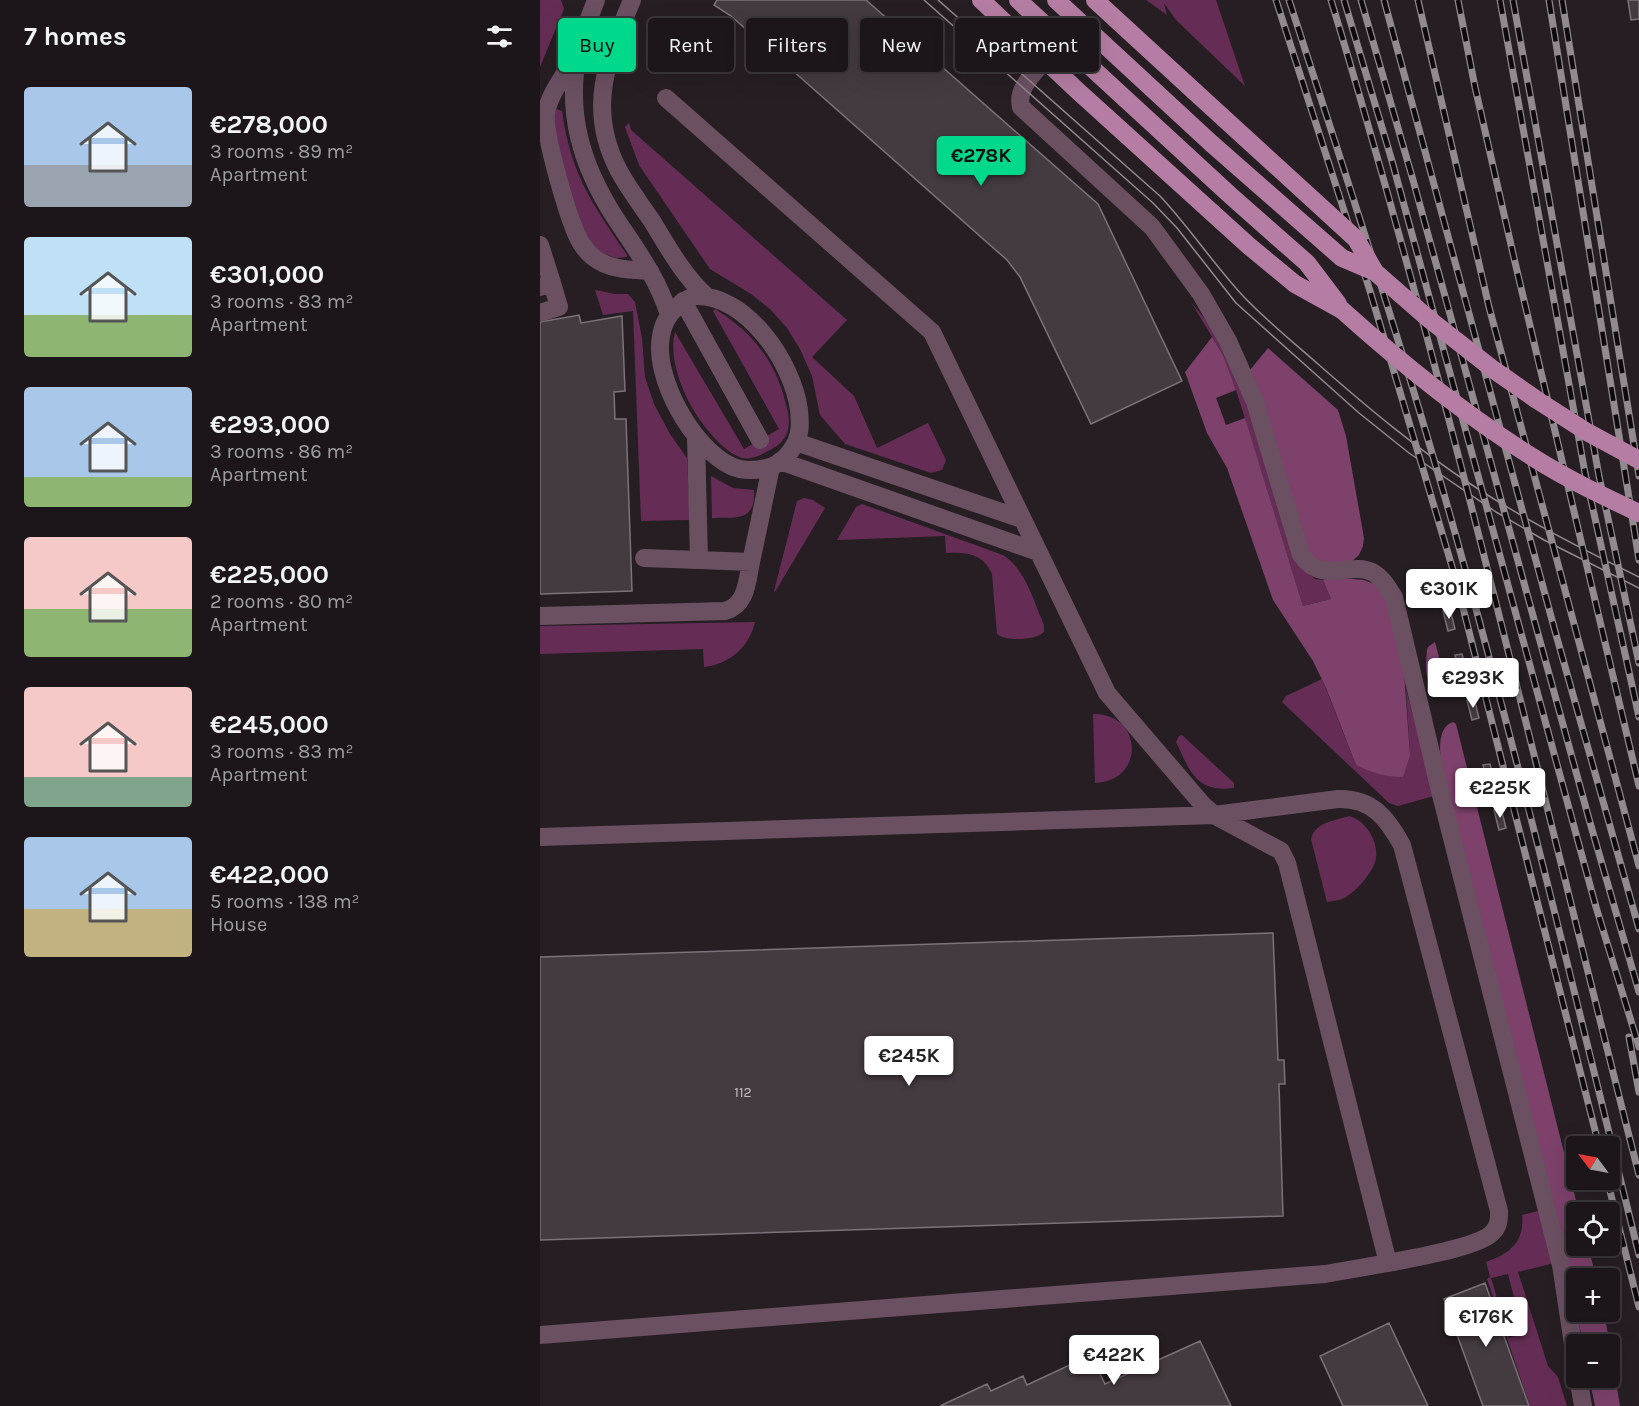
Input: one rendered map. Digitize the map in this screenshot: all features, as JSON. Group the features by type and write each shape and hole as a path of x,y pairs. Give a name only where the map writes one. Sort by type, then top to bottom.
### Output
{"main road":[{"path":"981,0 1000,18"},
{"path":"1018,0 1307,263 1342,310"},
{"path":"1056,0 1212,144 1342,258 1375,272 1430,320 1494,370 1587,432 1639,460"},
{"path":"1095,0 1356,239 1375,272"},
{"path":"1058,72 1248,246 1295,284 1342,310 1418,375 1476,419 1534,458 1588,489 1639,513"}],"street":[{"path":"590,18 596,0"},
{"path":"632,0 604,76 602,113 606,134 619,171 688,276 706,296"},
{"path":"566,72 548,105 545,125 550,149 576,233 586,250 600,262 616,268 650,271"},
{"path":"576,72 573,100 579,144 586,164 594,183 659,286 669,315"},
{"path":"1036,72 1023,88 1021,107 1144,219 1164,242 1201,294 1228,341 1255,402 1301,555 1306,562 1324,570 1370,571 1379,578 1394,597 1441,795 1561,1265 1571,1334"},
{"path":"666,98 932,332 1107,693 1198,800 1215,815 1281,851 1287,863 1388,1263"},
{"path":"540,245 546,285 559,307 540,313"},
{"path":"694,296 706,296 734,308 748,318 762,333 790,374 798,406 800,431 788,454 776,464 755,471 731,466 696,437 673,396 665,376 660,344 664,324 669,315 683,301 694,296"},
{"path":"683,301 760,440"},
{"path":"696,437 699,560"},
{"path":"796,442 1022,519"},
{"path":"776,464 1038,552"},
{"path":"540,616 725,611 737,606 742,599 776,464"},
{"path":"644,558 751,562"},
{"path":"540,837 1215,815 1352,799 1364,802 1384,819 1402,845 1499,1212 1498,1225 1491,1234 1478,1242 1388,1263 1325,1274 540,1335"},
{"path":"1580,1388 1583,1406"}],"shaded area":[{"path":"540,0 561,0 564,9 560,18 558,18 558,24 540,67"},
{"path":"1146,0 1216,0 1245,86 1176,20 1164,3 1167,15"},
{"path":"556,109 562,111 571,153 585,188 627,257 616,258 602,253 584,233 554,136"},
{"path":"629,123 631,130 847,320 812,357 854,396 877,448 928,423 946,460 942,470 931,473 845,444 820,415 812,376 800,349 787,328 770,309 751,294 710,269 639,165 625,127"},
{"path":"595,290 628,294 635,302 642,338 645,377 654,404 670,434 687,458 690,520 641,521 633,311 603,315"},
{"path":"1191,302 1214,330 1231,359 1301,567 1315,579 1323,580 1331,599 1303,606 1236,390 1223,355"},
{"path":"715,309 740,327 760,348 775,372 787,408 789,425 784,439 774,448 752,458 734,455 711,434 689,402 676,368 673,350 675,332 744,449 779,429 713,311"},
{"path":"1212,337 1223,355 1236,390 1216,398 1226,425 1245,418 1303,606 1331,599 1323,580 1342,578 1364,580 1374,584 1388,599 1403,658 1410,755 1403,777 1379,774 1356,765 1313,661 1273,600 1227,468 1207,433 1185,372"},
{"path":"1268,348 1338,410 1346,436 1364,538 1359,555 1350,563 1329,565 1310,556 1250,370"},
{"path":"711,476 733,488 754,490 752,508 748,513 736,517 712,518"},
{"path":"804,498 813,500 825,508 775,592 797,501"},
{"path":"862,504 1003,555 1011,561 1023,577 1044,625 1044,632 1035,637 1021,639 1001,637 997,634 992,574 984,562 973,555 946,553 945,536 837,540 856,507"},
{"path":"755,622 748,639 737,653 722,662 704,667 703,649 540,654 540,626"},
{"path":"1435,642 1447,687 1439,689 1430,682 1426,673 1427,650"},
{"path":"1322,679 1356,765 1410,755 1406,689 1434,796 1398,806 1389,803 1282,702 1286,696"},
{"path":"1093,714 1110,717 1122,724 1129,735 1132,747 1130,760 1123,771 1112,779 1095,783"},
{"path":"1453,722 1456,724 1566,1160 1566,1190 1573,1190 1576,1202 1566,1202 1566,1256 1591,1256 1594,1268 1568,1268 1560,1226 1443,780 1440,747 1443,731"},
{"path":"1182,735 1234,783 1234,788 1211,787 1196,778 1190,771 1176,742"},
{"path":"1349,816 1362,823 1372,836 1376,858 1369,874 1354,891 1344,898 1327,902 1311,839 1313,833 1321,826"},
{"path":"1542,1210 1555,1263 1518,1272 1548,1366 1558,1377 1567,1406 1530,1406 1487,1279 1490,1277 1486,1262 1502,1255 1514,1246 1521,1233 1522,1215","holes":["1508,1274 1523,1332 1509,1338 1491,1278"]},
{"path":"1579,1322 1606,1322 1608,1334 1581,1334"},
{"path":"1591,1388 1617,1388 1620,1406 1595,1406"}],"building":[{"path":"717,0 866,0 886,18 860,18 860,72 943,72 943,68 1098,204 1182,381 1091,424 1020,277 1007,260 794,72 848,72 848,18 746,18 746,29 714,5"},
{"path":"1628,0 1639,0 1639,19 1631,20"},
{"path":"579,315 581,323 622,316 625,391 614,392 615,419 626,419 632,591 540,594 540,322"},
{"path":"1450,609 1455,629 1448,631 1443,611"},
{"path":"1462,654 1467,673 1460,675 1455,655"},
{"path":"1474,698 1479,718 1472,720 1467,700"},
{"path":"1490,764 1495,784 1488,786 1483,765"},
{"path":"1501,808 1506,828 1499,830 1494,810"},
{"path":"1273,933 1278,1060 1284,1060 1285,1084 1279,1084 1283,1216 540,1240 540,957"},
{"path":"1485,1283 1529,1406 1483,1406 1444,1299"},
{"path":"1389,1323 1428,1406 1343,1406 1320,1356"},
{"path":"1200,1341 1231,1406 940,1406 987,1384 991,1391 1023,1376 1027,1385 1091,1355 1105,1384"}],"tram line":[{"path":"924,0 1153,203 1177,228 1236,303 1359,413 1409,453 1496,512 1544,540 1639,588"},
{"path":"938,0 1160,196 1253,306 1374,412 1432,457 1492,498 1554,534 1639,577"}],"railway":[{"path":"1276,0 1370,291 1456,580 1596,1136"},
{"path":"1289,0 1359,215 1447,503 1534,830 1639,1255"},
{"path":"1331,0 1415,292 1454,439 1639,1175"},
{"path":"1344,0 1392,161 1596,907 1639,1047"},
{"path":"1361,0 1639,992"},
{"path":"1384,0 1555,631 1639,929"},
{"path":"1418,0 1489,307 1639,866"},
{"path":"1458,0 1475,87 1514,258 1639,786"},
{"path":"1500,0 1585,473 1639,717"},
{"path":"1513,0 1599,476 1639,663"},
{"path":"1549,0 1639,560"},
{"path":"1562,0 1639,476"},
{"path":"1629,1037 1639,1092"},
{"path":"1610,1190 1639,1307"}]}
